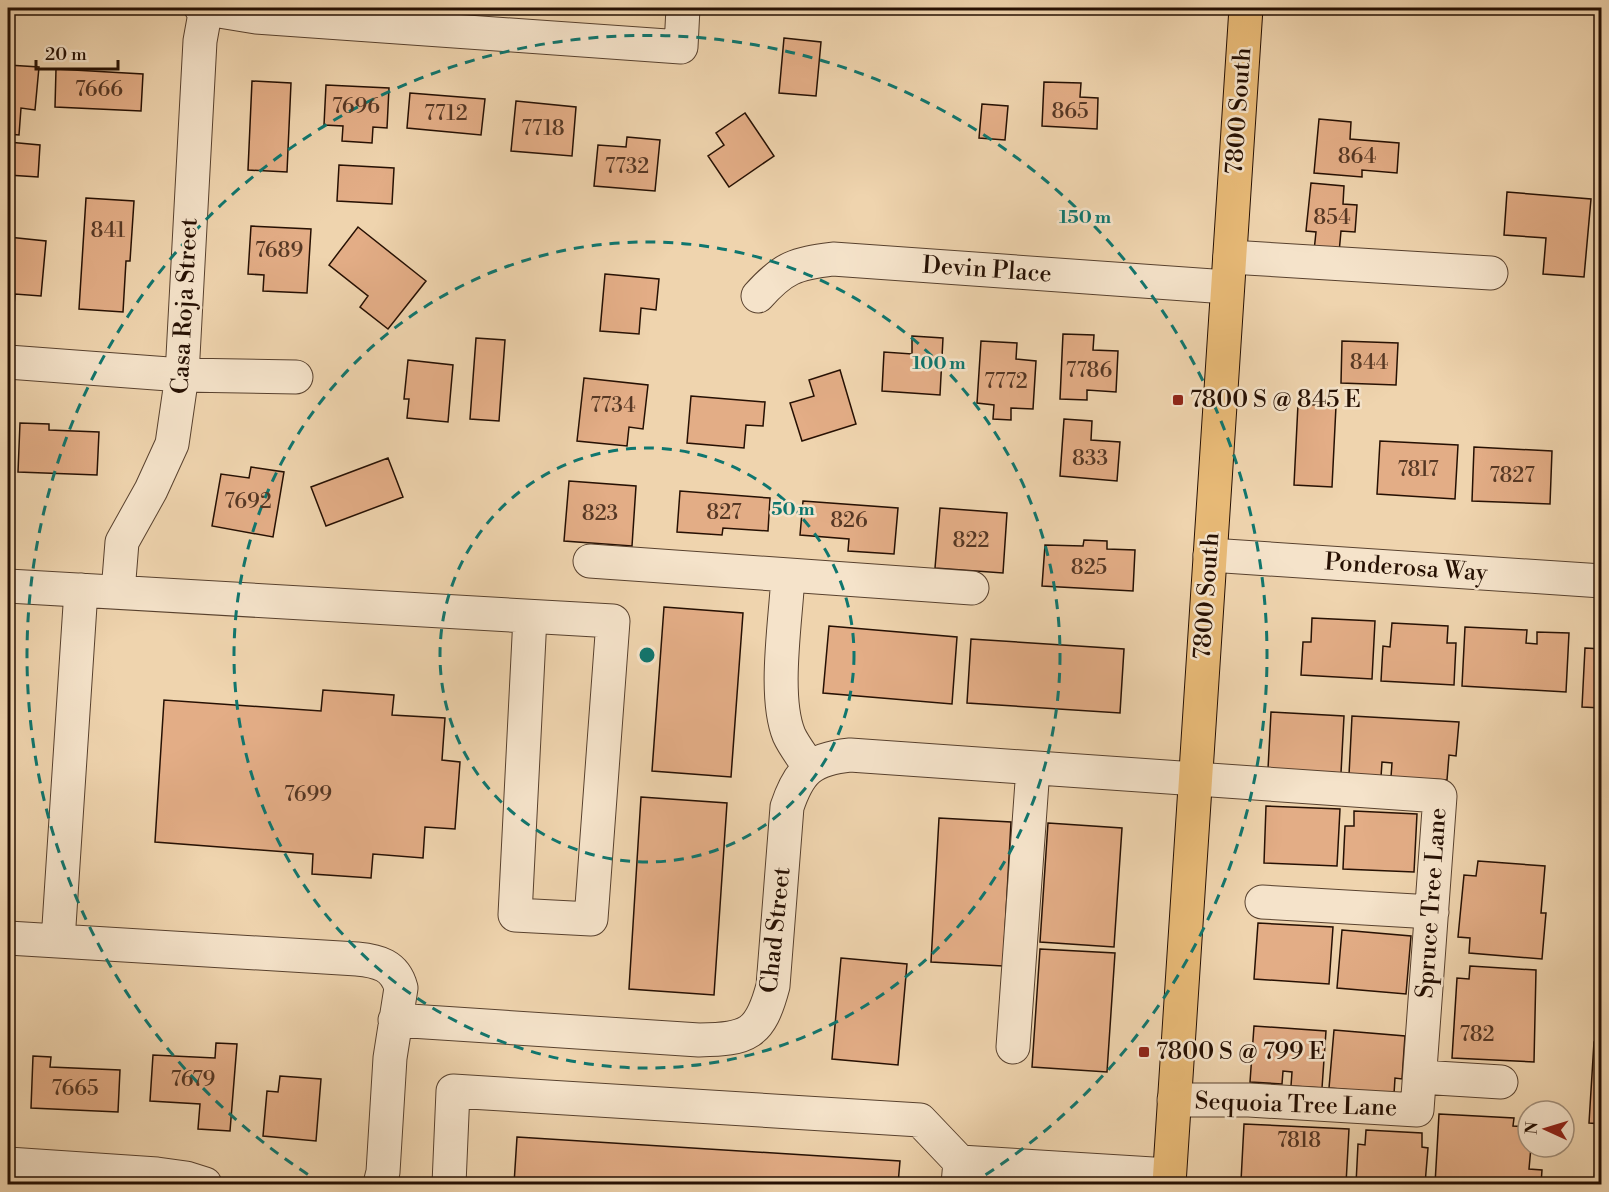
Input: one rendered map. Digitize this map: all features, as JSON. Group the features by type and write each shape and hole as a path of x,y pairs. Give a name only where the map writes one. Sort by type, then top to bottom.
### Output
{"main road":[{"name":"7800 South","path":"1169,1180 1246,8"}],"street":[{"path":"201,8 256,17 681,47 683,8"},
{"name":"Casa Roja Street","path":"118,592 122,542 151,490 172,444 182,375 200,41 206,8"},
{"name":"Devin Place","path":"758,296 776,276 803,263 833,259 1228,272 1491,273"},
{"path":"8,362 182,375 296,377"},
{"name":"Ponderosa Way","path":"1210,555 1602,581"},
{"path":"590,561 972,588"},
{"path":"789,575 781,687 783,712 790,736 809,766 829,757 849,755 1195,779"},
{"path":"8,586 118,592 530,616 613,621 591,919 515,915 530,616"},
{"path":"58,941 81,590"},
{"name":"Chad Street","path":"395,1020 699,1040 731,1040 752,1030 766,1012 773,986 788,807 794,786 809,766"},
{"path":"1013,1047 1033,768"},
{"name":"Spruce Tree Lane","path":"1195,779 1440,796 1418,1110"},
{"path":"1262,902 1432,912"},
{"path":"8,938 372,961 386,966 398,976 401,988 390,1058 383,1172 380,1185"},
{"name":"Sequoia Tree Lane","path":"1420,1077 1501,1082"},
{"path":"449,1185 453,1091 920,1120 959,1174 1169,1180"},
{"name":"Sequoia Tree Lane","path":"1174,1100 1249,1100 1418,1110"},
{"path":"8,1164 157,1174 186,1178 205,1185"}],"building":[{"path":"784,38 821,42 816,96 779,93"},
{"path":"8,65 39,67 35,110 21,108 19,135 8,134"},
{"path":"56,69 143,74 141,111 55,107"},
{"path":"252,81 291,83 287,172 248,170"},
{"path":"1044,82 1081,83 1080,97 1098,98 1097,129 1042,126"},
{"path":"326,85 389,88 387,128 373,127 372,143 342,141 343,126 324,125"},
{"path":"410,93 485,99 481,135 407,128"},
{"path":"516,101 576,107 572,156 511,151"},
{"path":"982,104 1008,106 1005,140 979,138"},
{"path":"745,113 774,156 729,187 708,156 724,145 716,133"},
{"path":"1319,119 1351,122 1350,139 1399,143 1397,173 1362,170 1362,177 1314,173"},
{"path":"627,137 660,140 655,191 594,186 598,145 626,147"},
{"path":"8,142 40,145 38,177 8,175"},
{"path":"339,165 394,168 392,204 337,201"},
{"path":"1311,183 1344,186 1343,204 1357,205 1355,232 1341,231 1339,253 1314,251 1316,232 1306,231"},
{"path":"1507,192 1591,199 1584,277 1543,274 1546,238 1504,235"},
{"path":"86,198 134,201 130,261 126,261 123,312 79,309"},
{"path":"251,226 311,229 307,293 263,291 264,275 248,274"},
{"path":"358,227 426,281 388,329 360,307 368,296 329,265"},
{"path":"8,237 46,241 41,296 15,294 14,305 8,304"},
{"path":"605,274 659,279 656,310 641,308 639,334 600,331"},
{"path":"1063,334 1094,335 1093,350 1118,351 1116,392 1087,390 1087,400 1060,399"},
{"path":"912,336 943,338 940,395 882,391 884,352 912,354"},
{"path":"476,338 505,340 499,421 470,419"},
{"path":"981,341 1017,343 1016,359 1036,361 1033,409 1011,408 1011,420 993,419 994,405 977,403"},
{"path":"1342,341 1398,343 1396,385 1341,383"},
{"path":"408,360 453,365 448,422 407,418 409,399 404,399"},
{"path":"840,370 856,424 802,441 790,403 814,396 809,380"},
{"path":"584,378 648,385 643,429 629,427 627,446 577,441"},
{"path":"691,396 765,402 763,426 746,425 744,448 687,443"},
{"path":"1298,404 1336,406 1332,487 1294,485"},
{"path":"1064,419 1092,421 1091,440 1120,442 1117,481 1060,476"},
{"path":"20,423 49,424 49,430 99,432 97,475 18,472"},
{"path":"1380,441 1458,445 1455,499 1377,494"},
{"path":"1474,447 1552,451 1550,504 1472,501"},
{"path":"388,458 403,497 326,526 311,487"},
{"path":"251,467 284,472 273,537 212,526 221,474 249,478"},
{"path":"1602,467 1602,512 1599,512"},
{"path":"569,481 636,486 632,546 564,541"},
{"path":"680,491 770,498 768,531 723,528 722,535 677,532"},
{"path":"803,501 898,508 894,554 848,551 849,539 800,535"},
{"path":"940,508 1007,513 1003,573 935,568"},
{"path":"1084,540 1107,541 1107,549 1135,550 1133,591 1042,586 1045,545 1083,546"},
{"path":"664,607 743,613 731,777 652,771"},
{"path":"1312,618 1375,621 1372,679 1301,675 1303,642 1311,642"},
{"path":"1392,623 1448,626 1447,643 1456,643 1454,685 1381,681 1383,646 1390,647"},
{"path":"829,626 957,637 952,704 823,693"},
{"path":"1465,627 1527,630 1526,643 1537,644 1537,632 1569,633 1566,692 1462,686"},
{"path":"971,639 1124,649 1120,713 967,703"},
{"path":"1585,648 1602,649 1602,708 1582,707"},
{"path":"323,690 394,695 392,715 445,718 442,760 460,762 455,829 425,827 423,858 373,854 371,878 312,874 313,854 155,842 164,700 321,711"},
{"path":"1271,712 1344,716 1341,773 1268,769"},
{"path":"1352,716 1459,722 1456,756 1449,755 1447,780 1391,777 1392,763 1382,762 1381,777 1349,775"},
{"path":"641,797 727,803 714,995 629,989"},
{"path":"1266,806 1340,809 1337,866 1264,863"},
{"path":"1354,811 1417,814 1414,872 1343,869 1345,826 1354,826"},
{"path":"939,818 1011,822 1003,966 931,962"},
{"path":"1048,823 1122,828 1114,947 1040,942"},
{"path":"1602,842 1602,884 1599,884"},
{"path":"1478,861 1545,866 1541,913 1546,913 1542,959 1469,953 1470,938 1458,937 1464,875 1476,876"},
{"path":"1258,923 1333,927 1329,984 1254,979"},
{"path":"1342,930 1411,936 1406,994 1337,988"},
{"path":"1040,949 1115,953 1107,1072 1032,1067"},
{"path":"841,958 907,964 898,1065 832,1059"},
{"path":"1470,966 1536,970 1534,1062 1452,1058 1457,978 1469,979"},
{"path":"1254,1026 1326,1031 1322,1088 1291,1086 1292,1072 1283,1071 1282,1084 1250,1082"},
{"path":"1334,1030 1405,1036 1402,1079 1395,1078 1394,1094 1329,1088"},
{"path":"1594,1042 1602,1042 1602,1124 1589,1123"},
{"path":"216,1043 237,1044 230,1131 198,1129 200,1104 150,1101 153,1055 215,1058"},
{"path":"33,1056 51,1057 50,1067 120,1070 118,1112 31,1108"},
{"path":"280,1076 321,1079 316,1141 263,1136 267,1091 278,1092"},
{"path":"1439,1114 1514,1118 1516,1159 1530,1159 1529,1169 1542,1170 1541,1184 1435,1184"},
{"path":"1244,1124 1349,1129 1346,1184 1241,1181"},
{"path":"1366,1130 1422,1133 1422,1147 1428,1148 1425,1184 1356,1184 1358,1144 1365,1145"},
{"path":"517,1137 900,1161 898,1184 514,1184"},
{"path":"1596,1150 1602,1150 1602,1184 1594,1184"}],"place":[{"name":"7800 S @ 845 E","path":"1178,400"},
{"name":"7800 S @ 799 E","path":"1144,1052"}]}
